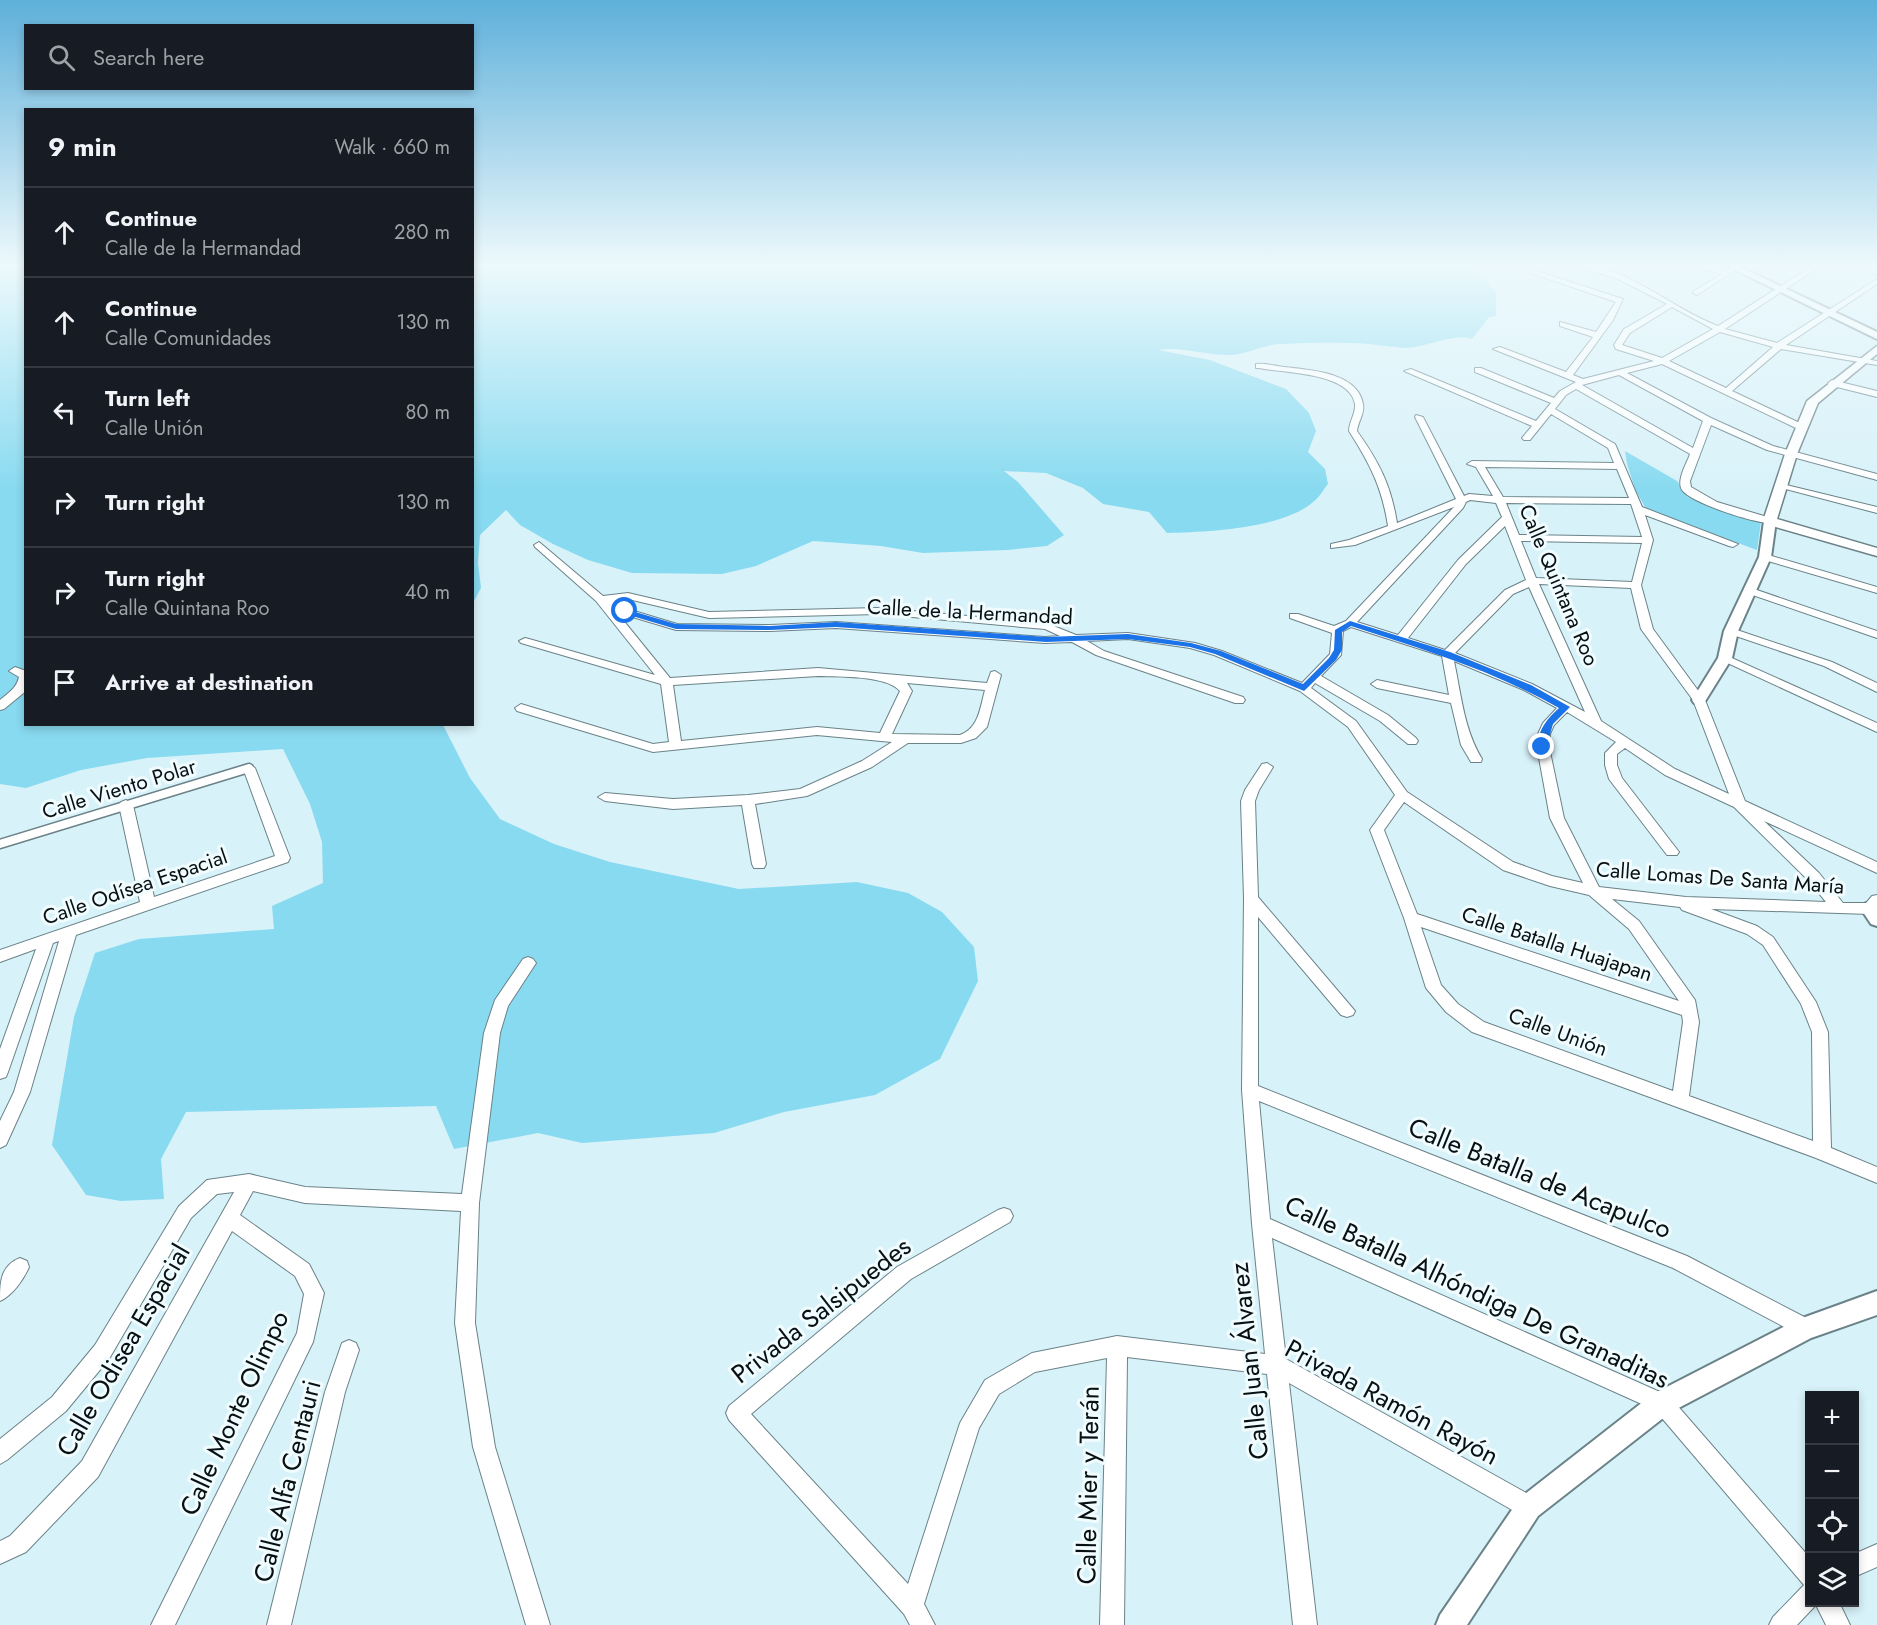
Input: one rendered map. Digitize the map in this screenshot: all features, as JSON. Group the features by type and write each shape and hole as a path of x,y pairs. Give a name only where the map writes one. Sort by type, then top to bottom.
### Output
{"main road":[{"path":"1877,349 1814,401 1791,454 1770,521 1877,552"},
{"path":"1822,535 1877,544"}],"street":[{"path":"1568,376 1593,339"},
{"path":"1622,339 1619,347 1663,362 1801,427"},
{"path":"1527,438 1553,406 1578,383 1663,362 1702,339"},
{"path":"1756,339 1877,363"},
{"path":"1727,391 1790,339"},
{"path":"1497,349 1568,376 1695,453"},
{"path":"1260,366 1328,377 1346,384 1352,390 1359,404 1353,431 1375,464 1389,502 1393,528"},
{"path":"1478,370 1553,406 1612,446 1648,540 1636,585 1647,629 1699,700 1740,806 1814,877 1839,908"},
{"path":"1408,371 1537,425"},
{"path":"1620,372 1708,420 1770,448 1877,477"},
{"path":"1833,383 1877,394"},
{"path":"1337,632 1350,623 1458,511 1461,500 1419,417"},
{"path":"1699,700 1725,658 1731,631 1765,557 1770,521 1709,502 1690,493 1686,488 1685,481 1708,420"},
{"name":"Calle Quintana Roo","path":"1596,723 1532,581 1517,538 1500,500 1476,464 1620,466"},
{"path":"1781,485 1877,510"},
{"path":"1335,546 1351,543 1423,518 1461,500 1477,496 1500,500 1636,505 1733,544"},
{"path":"1400,640 1462,562 1507,518"},
{"path":"1517,538 1648,540"},
{"path":"539,545 602,601 667,682 676,747"},
{"path":"1765,557 1877,590"},
{"path":"1447,654 1509,592 1532,581 1636,585"},
{"path":"1748,590 1829,616 1877,635"},
{"path":"602,601 628,596 709,615 879,611 1046,626 1057,629 1100,653 1239,700"},
{"name":"Calle de la Hermandad","path":"602,601 630,613 676,627 770,628 836,625 1046,640 1087,636 1128,636 1191,645 1218,652 1304,688 1352,724 1402,795"},
{"path":"926,630 928,616"},
{"path":"1294,616 1337,632"},
{"path":"1350,623 1447,654 1528,687 1596,723 1670,772 1877,868"},
{"path":"1731,631 1828,664 1877,688"},
{"path":"1304,688 1332,660 1338,650 1337,632"},
{"path":"521,708 653,748 817,731 905,739 962,739 981,727 993,681 818,672 667,682 525,641"},
{"path":"1447,654 1455,700 1467,745 1476,759"},
{"path":"1725,658 1877,728"},
{"path":"15,671 24,675"},
{"path":"885,736 906,691 896,681 886,677"},
{"path":"1314,677 1384,718 1412,741"},
{"path":"0,706 20,690 24,683"},
{"path":"1377,684 1455,700"},
{"path":"1565,707 1549,723 1542,747 1557,818 1595,893 1634,925 1687,1000 1691,1022 1680,1101"},
{"path":"605,797 673,804 748,800 802,793 867,764 905,739"},
{"path":"1624,742 1611,753 1611,765 1616,779 1672,852"},
{"name":"Calle Juan Álvarez","path":"1267,767 1249,794 1250,1090 1261,1224 1305,1625"},
{"name":"Calle Viento Polar","path":"0,844 249,768"},
{"name":"Calle Odísea Espacial","path":"0,956 283,858 249,768"},
{"name":"Calle Lomas De Santa María","path":"1402,795 1508,866 1534,876 1595,893 1674,901 1875,909"},
{"name":"Calle Unión","path":"1402,795 1377,830 1411,918 1434,988 1452,1008 1478,1027 1822,1152 1877,1175"},
{"path":"748,800 759,864"},
{"path":"126,805 148,904"},
{"path":"1251,898 1347,1011"},
{"path":"1674,901 1752,930 1768,941 1808,1002 1820,1032 1822,1152"},
{"name":"Calle Batalla Huajapan","path":"1411,918 1690,1011"},
{"path":"0,1140 22,1092 70,931"},
{"path":"0,1072 47,940"},
{"path":"528,963 501,1004 492,1033 470,1203 465,1323 484,1447 538,1625"},
{"name":"Calle Batalla de Acapulco","path":"1250,1090 1680,1262 1805,1328"},
{"path":"0,1453 59,1404 102,1352 185,1212 213,1186 249,1182 304,1195 470,1203"},
{"name":"Calle Odisea Espacial","path":"0,1553 18,1544 90,1469 249,1182"},
{"name":"Privada Salsipuedes","path":"917,1616 736,1413 904,1273 1004,1216"},
{"name":"Calle Monte Olimpo","path":"163,1625 306,1335 314,1293 302,1270 229,1218"},
{"name":"Calle Batalla Alhóndiga De Granaditas","path":"1261,1224 1662,1403 1805,1571"},
{"path":"0,1292 20,1267"},
{"path":"1450,1625 1529,1507 1662,1403 1805,1328 1877,1303"},
{"name":"Privada Ramón Rayón","path":"917,1616 970,1423 992,1387 1032,1363 1117,1346 1277,1365 1529,1507"},
{"name":"Calle Mier y Terán","path":"1112,1625 1117,1346"},
{"name":"Calle Alfa Centauri","path":"279,1625 335,1392 349,1350"},
{"path":"1859,1564 1877,1555"},
{"path":"1781,1625 1805,1598"},
{"path":"1829,1607 1838,1625"}],"shaded area":[{"path":"0,339 24,339 24,726 444,726 470,778 500,819 554,844 610,862 739,889 857,882 908,893 942,912 974,947 978,981 940,1059 875,1095 784,1112 714,1133 582,1143 538,1133 454,1149 436,1106 186,1112 161,1159 164,1199 121,1201 86,1195 52,1145 74,1017 95,953 139,939 274,929 272,906 323,883 322,842 310,804 283,749 147,758 81,770 26,788 0,784"},
{"path":"474,339 1448,339 1405,348 1346,343 1280,344 1231,355 1176,349 1158,350 1210,360 1286,389 1309,413 1316,431 1308,452 1325,469 1328,484 1313,502 1283,518 1243,527 1167,533 1149,512 1103,504 1083,488 1046,473 1004,471 1018,482 1064,535 1047,546 923,553 881,546 813,541 756,566 722,574 632,573 588,560 520,525 506,510 480,535 478,563 481,588 474,601"},
{"path":"1625,451 1677,481 1688,497 1761,522 1757,550 1646,509 1635,489"}],"route":[{"path":"625,611 676,627 770,628 836,625 1046,640 1087,636 1128,636 1191,645 1218,652 1304,688 1332,660 1338,650 1337,632 1339,628 1350,623 1447,654 1528,687 1565,707 1549,723 1542,747"}]}
